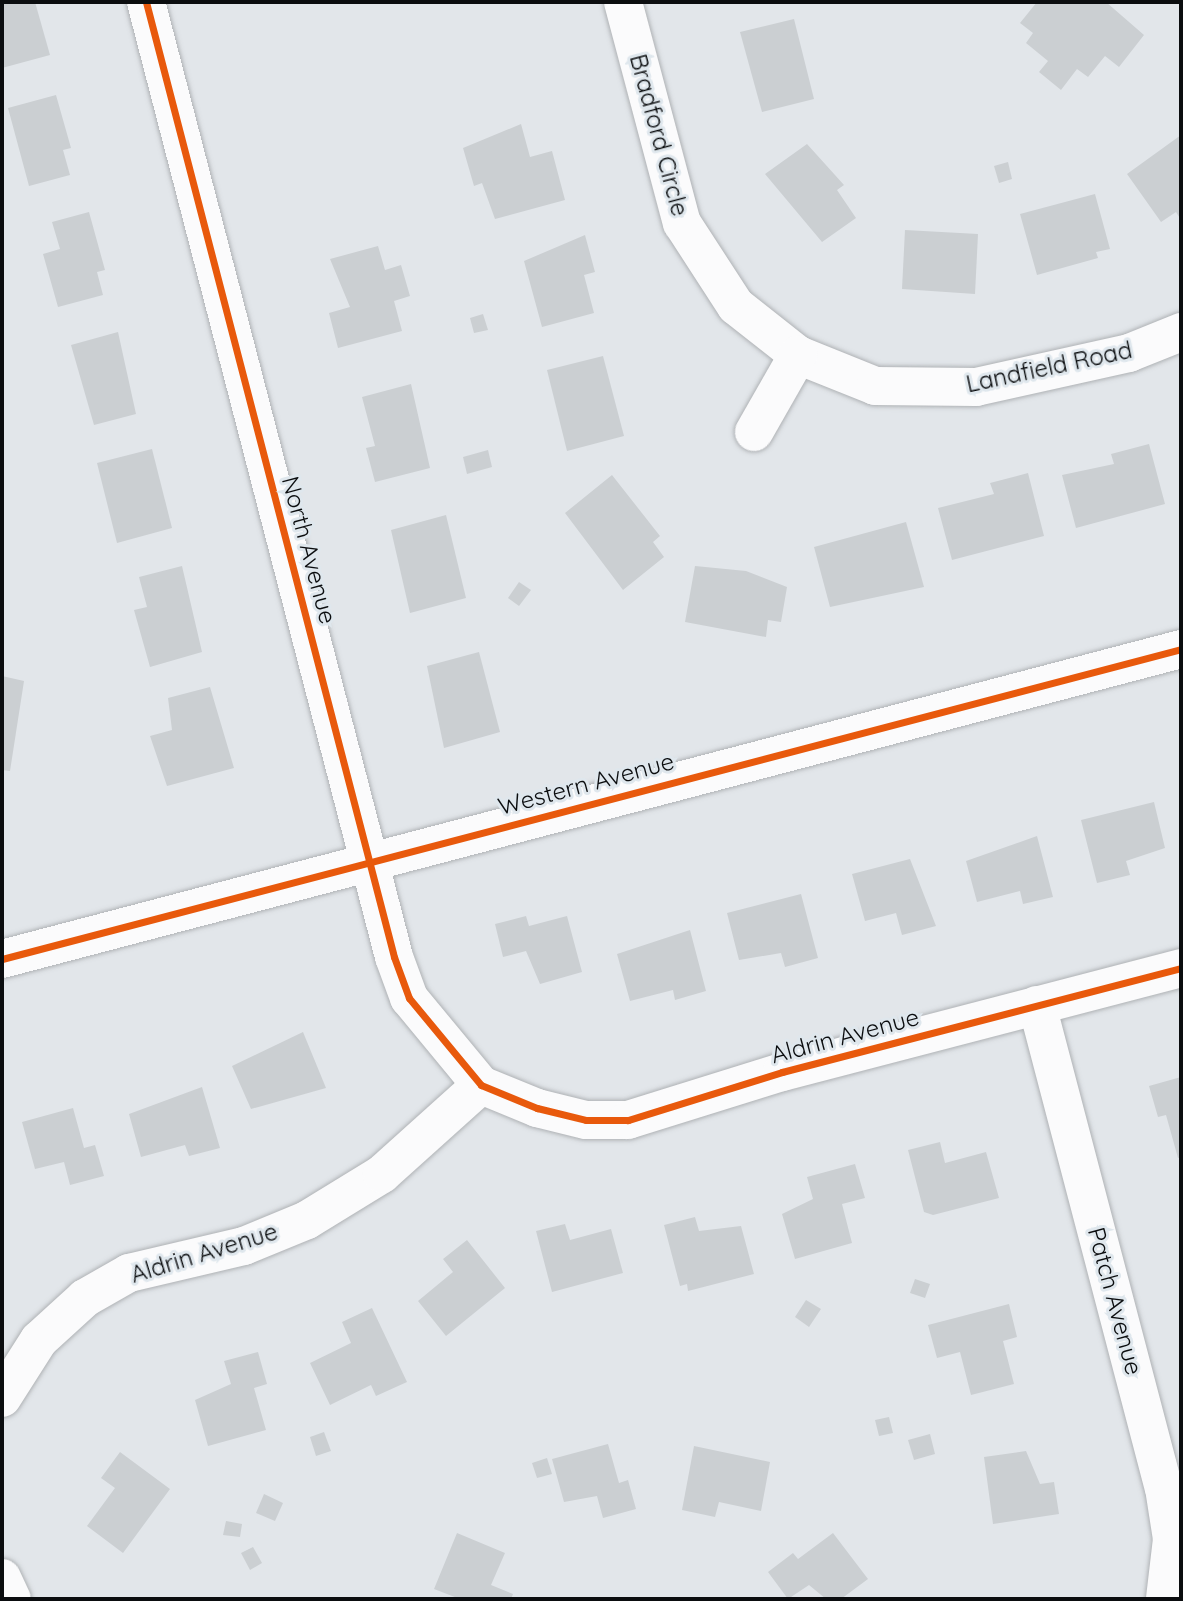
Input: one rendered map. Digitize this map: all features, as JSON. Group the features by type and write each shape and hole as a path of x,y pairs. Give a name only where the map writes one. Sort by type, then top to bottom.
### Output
{"street":[{"name":"North Avenue","path":"146,2 370,860 409,998 481,1085"},
{"name":"Bradford Circle","path":"623,2 682,223 736,306 796,354"},
{"name":"Landfield Road","path":"796,354 875,386 976,387 1129,353 1181,332"},
{"path":"754,432 796,354"},
{"name":"Western Avenue","path":"2,959 370,860 1181,649"},
{"name":"Aldrin Avenue","path":"2,1398 39,1339 85,1298 130,1273 244,1246 307,1220 382,1174 481,1085 549,1111 628,1120 782,1072 1181,968"},
{"name":"Patch Avenue","path":"1037,1005 1164,1488 1172,1539 1165,1599"},
{"path":"2,1578 12,1599"}],"building":[{"path":"2,2 35,2 50,55 2,68"},
{"path":"1037,2 1106,2 1144,35 1119,67 1105,56 1088,77 1077,69 1061,90 1039,72 1048,61 1026,43 1033,33 1020,23"},
{"path":"794,19 814,99 762,112 740,32"},
{"path":"56,95 71,148 63,150 70,175 29,186 8,108"},
{"path":"521,124 530,157 552,151 565,200 495,219 482,183 474,186 463,148"},
{"path":"1181,135 1181,220 1176,212 1161,222 1127,174"},
{"path":"807,144 844,185 837,190 856,218 822,242 765,174"},
{"path":"1008,162 1012,179 999,183 994,166"},
{"path":"1095,194 1110,249 1096,252 1098,258 1037,275 1020,214"},
{"path":"89,212 105,270 97,272 103,295 58,307 43,254 60,249 52,222"},
{"path":"905,230 978,234 975,294 902,289"},
{"path":"585,235 595,272 584,275 594,313 542,327 524,261"},
{"path":"378,246 385,270 401,265 410,296 394,301 402,331 338,348 329,313 350,307 330,259"},
{"path":"483,314 488,330 474,333 470,318"},
{"path":"118,332 136,414 94,425 71,345"},
{"path":"603,356 624,436 567,451 547,370"},
{"path":"411,384 430,468 375,482 366,448 375,446 362,397"},
{"path":"1149,444 1165,504 1076,528 1062,475 1114,464 1111,454"},
{"path":"152,449 172,528 117,543 97,463"},
{"path":"488,450 492,467 467,474 463,457"},
{"path":"1028,473 1044,536 952,560 938,508 994,494 990,483"},
{"path":"612,475 660,536 653,542 664,557 623,590 565,513"},
{"path":"446,515 466,598 410,613 391,530"},
{"path":"906,522 924,587 830,607 814,547"},
{"path":"182,566 202,652 150,667 134,610 147,607 139,577"},
{"path":"695,566 746,571 787,587 781,622 768,620 766,637 685,622"},
{"path":"519,582 531,590 519,606 508,598"},
{"path":"479,652 500,732 444,748 427,666"},
{"path":"2,676 24,681 10,771 2,770"},
{"path":"210,687 234,768 167,786 150,736 172,730 168,698"},
{"path":"1154,802 1165,848 1126,861 1130,875 1097,883 1081,820"},
{"path":"1037,836 1053,897 1023,904 1020,891 977,902 966,861"},
{"path":"910,859 936,926 902,935 896,913 865,921 852,874"},
{"path":"801,894 818,958 785,967 781,953 739,960 727,913"},
{"path":"526,916 529,926 567,916 582,972 540,984 526,951 503,957 495,924"},
{"path":"690,930 706,991 675,1000 673,990 630,1001 617,954"},
{"path":"303,1032 326,1088 251,1109 232,1066"},
{"path":"1181,1077 1181,1157 1178,1158 1166,1115 1158,1117 1149,1086"},
{"path":"202,1087 220,1148 189,1156 185,1145 141,1157 129,1114"},
{"path":"73,1108 84,1148 95,1145 104,1176 70,1185 64,1162 35,1169 22,1122"},
{"path":"940,1142 945,1163 986,1152 999,1198 933,1215 924,1212 908,1150"},
{"path":"855,1164 865,1198 842,1204 852,1243 795,1259 782,1214 813,1199 807,1177"},
{"path":"695,1217 699,1231 741,1226 754,1274 688,1291 687,1284 680,1286 664,1225"},
{"path":"565,1224 570,1240 611,1229 623,1273 552,1292 536,1231"},
{"path":"467,1240 505,1288 446,1336 418,1301 453,1272 443,1259"},
{"path":"915,1279 930,1284 925,1298 910,1293"},
{"path":"806,1300 821,1309 809,1327 795,1317"},
{"path":"1009,1304 1017,1337 1003,1341 1014,1384 971,1395 960,1352 937,1358 928,1325"},
{"path":"372,1308 407,1382 376,1396 371,1385 330,1405 310,1363 351,1343 342,1322"},
{"path":"258,1352 267,1384 254,1388 266,1430 208,1446 195,1400 231,1384 224,1361"},
{"path":"889,1417 893,1433 879,1436 875,1420"},
{"path":"324,1432 331,1451 316,1456 310,1437"},
{"path":"930,1434 935,1454 914,1460 908,1440"},
{"path":"608,1444 619,1483 628,1480 636,1509 603,1518 597,1496 564,1502 552,1459"},
{"path":"694,1446 770,1462 761,1511 719,1502 715,1517 682,1510"},
{"path":"1026,1451 1040,1484 1054,1482 1059,1514 993,1524 984,1457"},
{"path":"120,1452 170,1489 123,1553 87,1526 115,1488 101,1478"},
{"path":"547,1458 552,1474 537,1478 532,1463"},
{"path":"264,1494 283,1503 275,1521 256,1513"},
{"path":"226,1521 242,1524 240,1537 223,1535"},
{"path":"457,1533 505,1553 491,1585 513,1594 511,1599 460,1599 434,1589"},
{"path":"833,1533 868,1579 841,1599 826,1599 809,1585 788,1599 768,1572 793,1553 798,1559"},
{"path":"253,1547 262,1563 250,1570 241,1553"}],"cycle path":[{"path":"146,2 394,957 409,998 481,1085 537,1108 586,1120 628,1120 782,1072 1181,968"},
{"path":"2,959 1181,649"}]}
